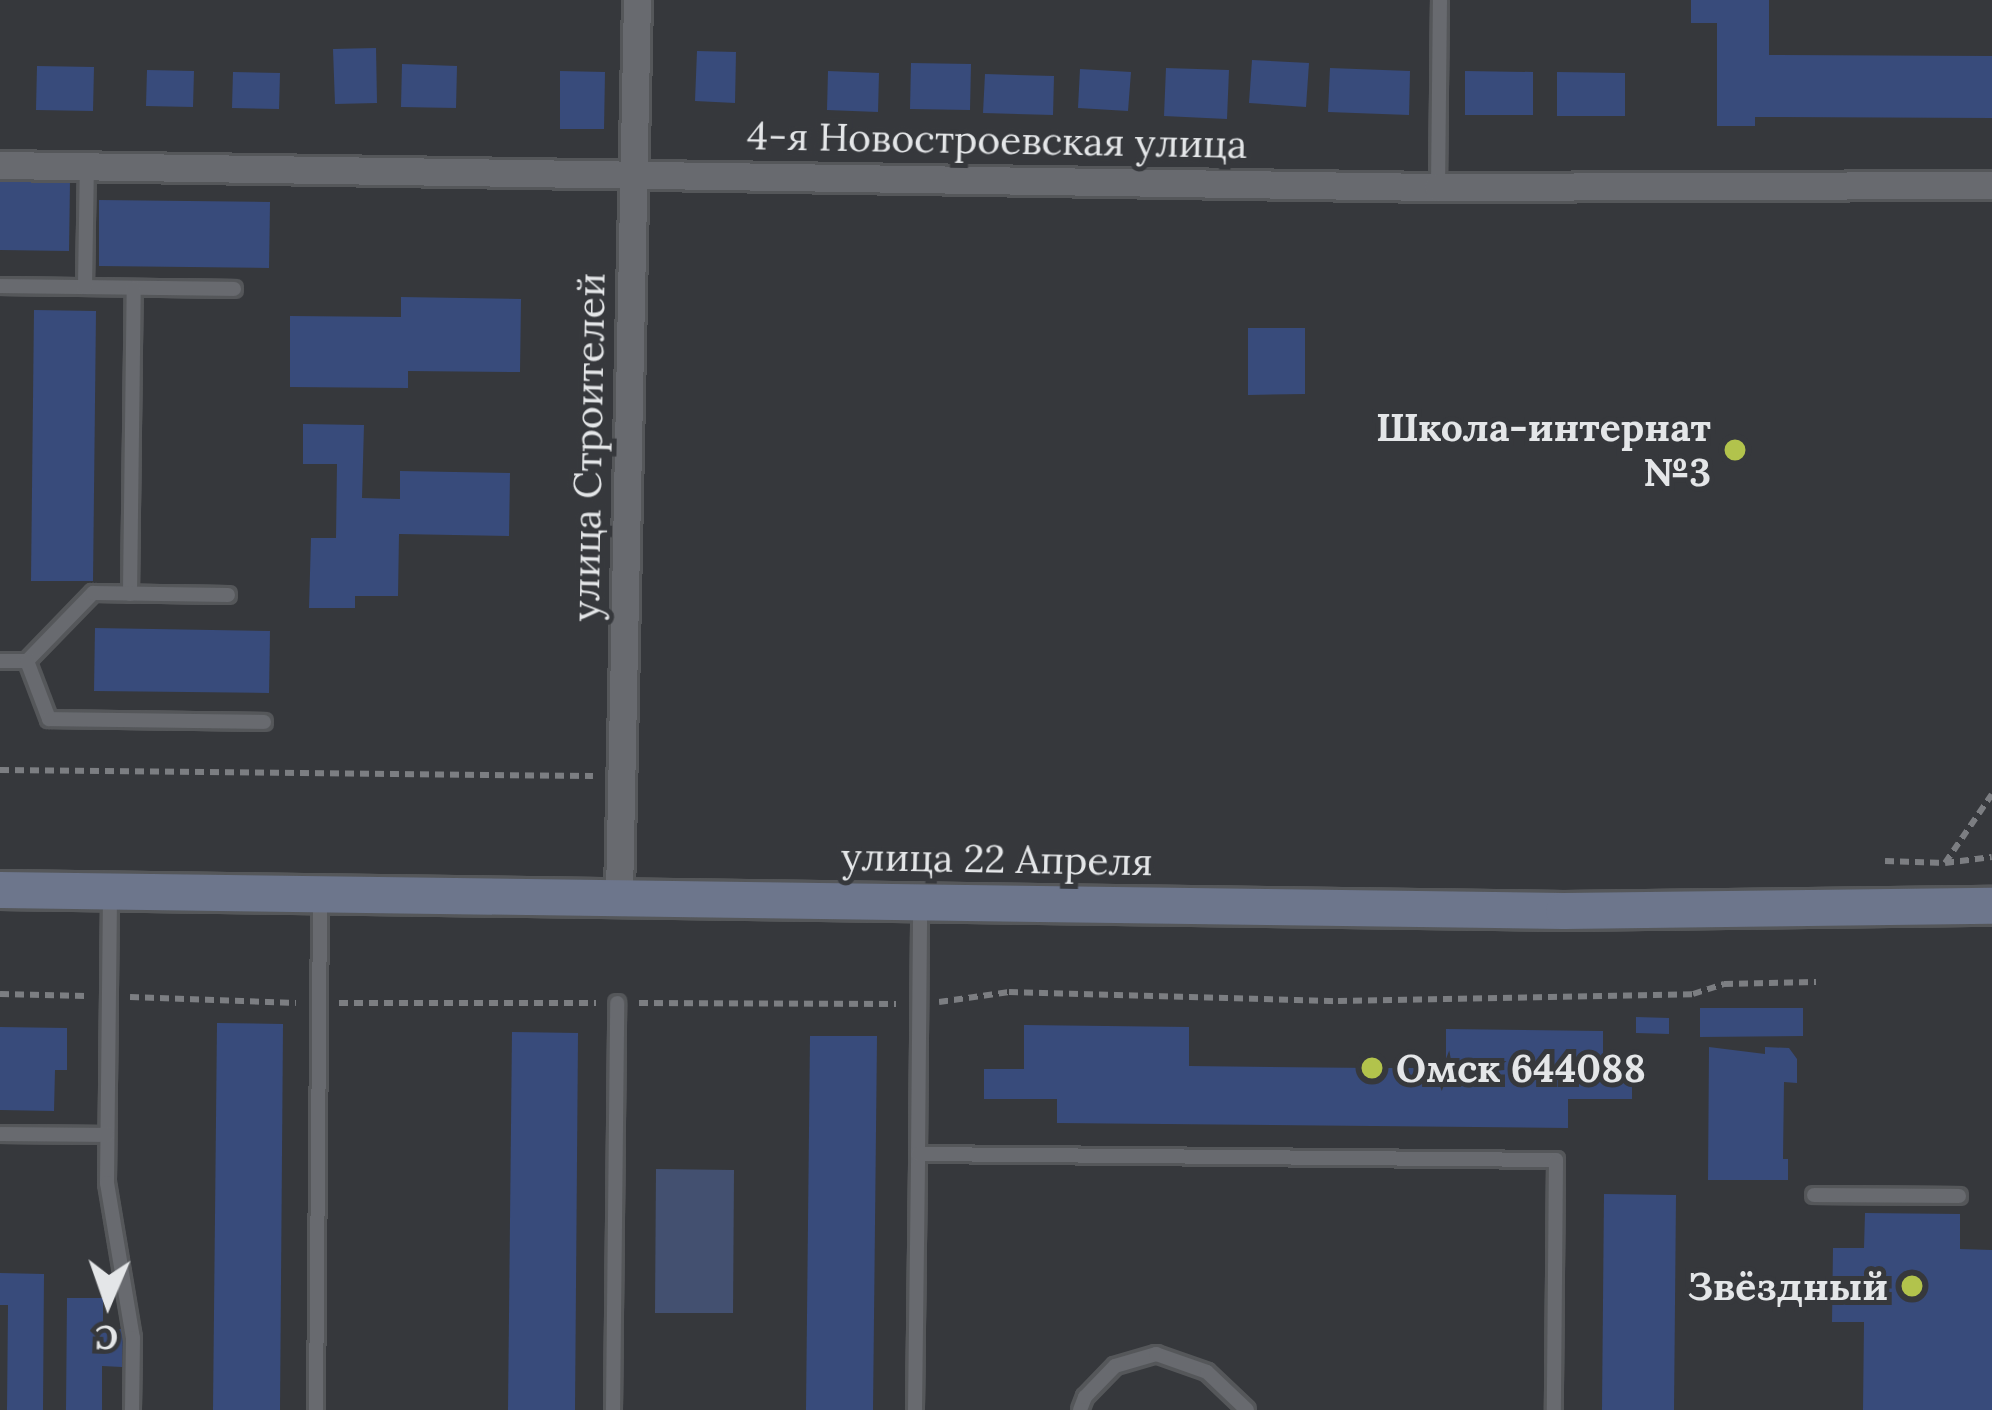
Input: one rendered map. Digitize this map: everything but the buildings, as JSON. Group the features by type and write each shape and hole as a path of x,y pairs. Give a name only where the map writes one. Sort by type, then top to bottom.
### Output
{"main road":[{"name":"улица 22 Апреля","path":"0,890 1564,911 1992,906"}],"street":[{"name":"улица Строителей","path":"619,895 637,0"},
{"name":"4-я Новостроевская улица","path":"0,165 1438,187 1992,185"}],"lane":[{"path":"1438,187 1440,0"},
{"path":"85,287 86,166"},
{"path":"0,286 235,289"},
{"path":"130,594 134,288"},
{"path":"0,661 28,662 93,593 228,595"},
{"path":"28,662 49,719 264,722"},
{"path":"110,891 107,1183 133,1338 132,1410"},
{"path":"316,1410 320,892"},
{"path":"915,1410 920,900"},
{"path":"613,1410 617,1003"},
{"path":"0,1134 107,1135"},
{"path":"918,1154 1556,1160 1553,1410"},
{"path":"1814,1196 1959,1196"},
{"path":"1080,1410 1085,1397 1115,1366 1156,1354 1207,1372 1247,1410"}],"path":[{"path":"0,770 620,776"},
{"path":"1945,863 1992,794"},
{"path":"1885,861 1945,863 1992,857"}],"shaded area":[{"path":"656,1169 734,1170 733,1313 655,1313"}],"place":[{"name":"Школа-интернат №3","path":"1735,450"},
{"name":"Омск 644088","path":"1372,1068"},
{"name":"Звёздный","path":"1912,1286"}]}
